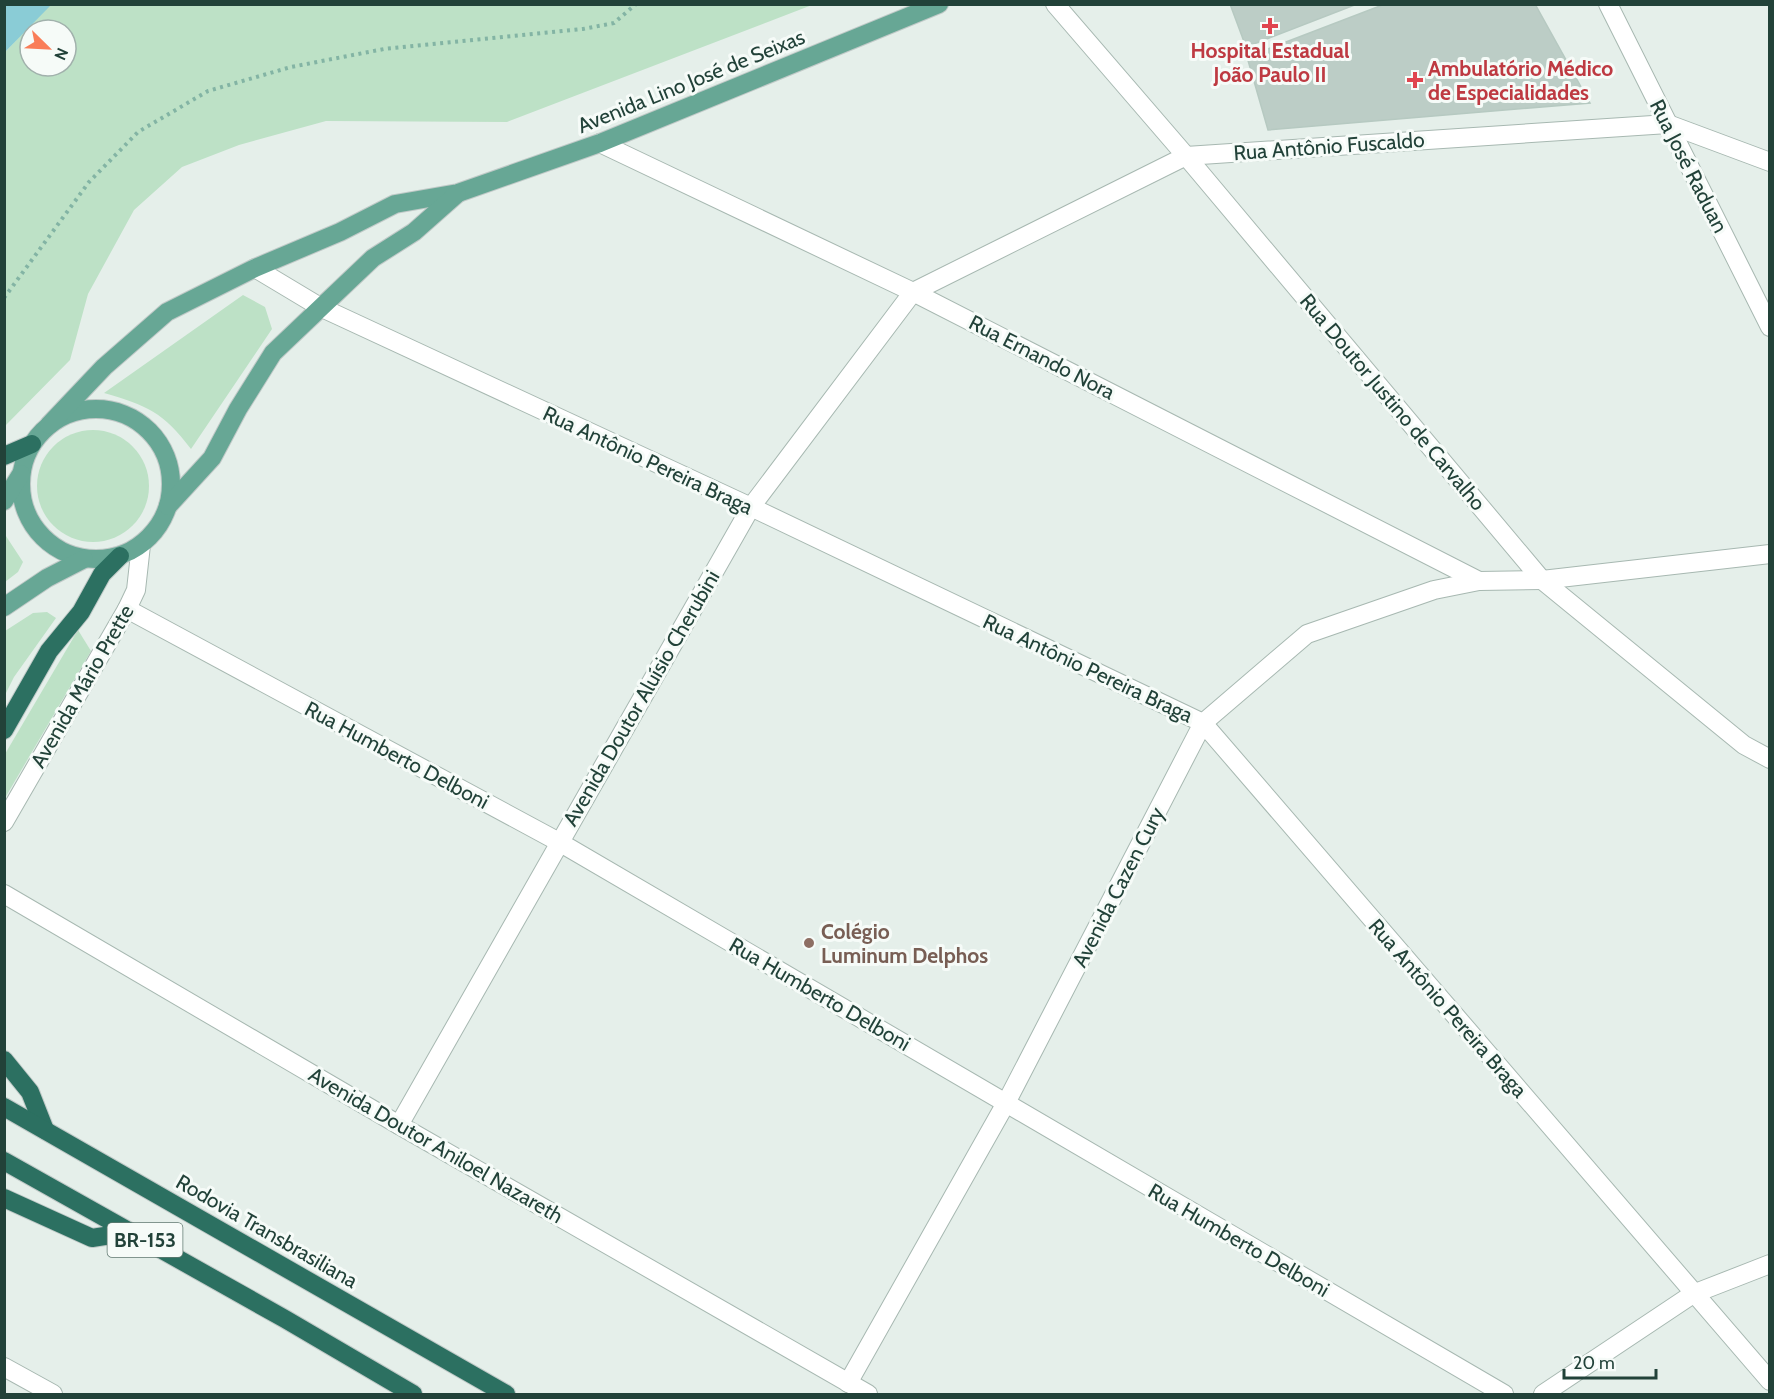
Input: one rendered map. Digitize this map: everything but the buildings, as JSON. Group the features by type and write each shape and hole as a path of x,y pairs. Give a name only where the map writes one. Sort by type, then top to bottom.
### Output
{"highway":[{"path":"4,456 32,444"},
{"path":"4,730 49,651 81,612 102,574 120,556"},
{"path":"4,1060 30,1092 45,1130"},
{"name":"Rodovia Transbrasiliana","path":"4,1107 506,1395"},
{"name":"BR-153","path":"4,1161 285,1318 413,1395"},
{"path":"4,1198 92,1238 130,1232"}],"main road":[{"name":"Avenida Lino José de Seixas","path":"49,425 104,367 167,312 255,268 340,232 395,204 458,193 600,143 939,4"},
{"name":"Avenida Lino José de Seixas","path":"168,506 212,458 238,409 273,353 373,258 414,232 458,193"},
{"path":"4,501 21,474 32,444 49,425 70,413 93,408 117,411 139,421 156,438 168,459 172,482 168,506 158,528 141,545 120,556 102,560 84,559 62,552 43,538 29,520 22,497 21,474"},
{"path":"4,607 47,578 84,559"}],"street":[{"name":"Rua Doutor Justino de Carvalho","path":"1055,4 1186,156 1542,580 1744,745 1770,759"},
{"name":"Rua José Raduan","path":"1608,4 1770,327"},
{"name":"Rua Antônio Fuscaldo","path":"913,292 1186,156 1668,124 1770,162"},
{"name":"Rua Ernando Nora","path":"600,143 913,292 1479,581"},
{"name":"Rua Antônio Pereira Braga","path":"255,268 320,307 751,507 1203,723 1770,1381"},
{"name":"Avenida Doutor Aluísio Cherubini","path":"399,1125 751,507 913,292"},
{"name":"Avenida Mário Prette","path":"4,822 127,609 136,590 141,545"},
{"name":"Avenida Cazen Cury","path":"848,1383 1005,1103 1203,723 1307,634 1434,590 1479,581 1542,580 1770,554"},
{"name":"Rua Humberto Delboni","path":"127,609 559,842 1504,1395"},
{"name":"Avenida Doutor Aniloel Nazareth","path":"4,894 868,1395"},
{"path":"1543,1395 1693,1294 1770,1264"},
{"path":"4,1367 53,1395"}],"path":[{"path":"4,298 89,182 138,132 208,92 291,67 384,48 614,23 636,4"}],"green space":[{"path":"51,4 812,4 507,122 326,121 239,145 182,167 134,210 88,294 70,360 5,426 5,52 18,38 18,78 78,78 78,18 38,18"},
{"path":"243,295 265,307 272,329 191,449 172,426 154,412 104,393"},
{"path":"93,430 114,435 132,447 144,465 149,486 144,507 132,525 114,537 93,542 72,537 54,525 42,507 37,486 42,465 54,447 72,435"},
{"path":"4,533 23,562 18,572 5,582"},
{"path":"47,612 56,618 14,677 5,695 5,631 33,613"},
{"path":"78,630 91,651 5,798 5,754"}],"water":[{"path":"4,5 51,5 38,18 18,18 18,39 5,52"}],"place":[{"name":"Hospital Estadual João Paulo II","path":"1270,26"},
{"name":"Ambulatório Médico de Especialidades","path":"1415,80"},
{"name":"Colégio Luminum Delphos","path":"809,943"}]}
